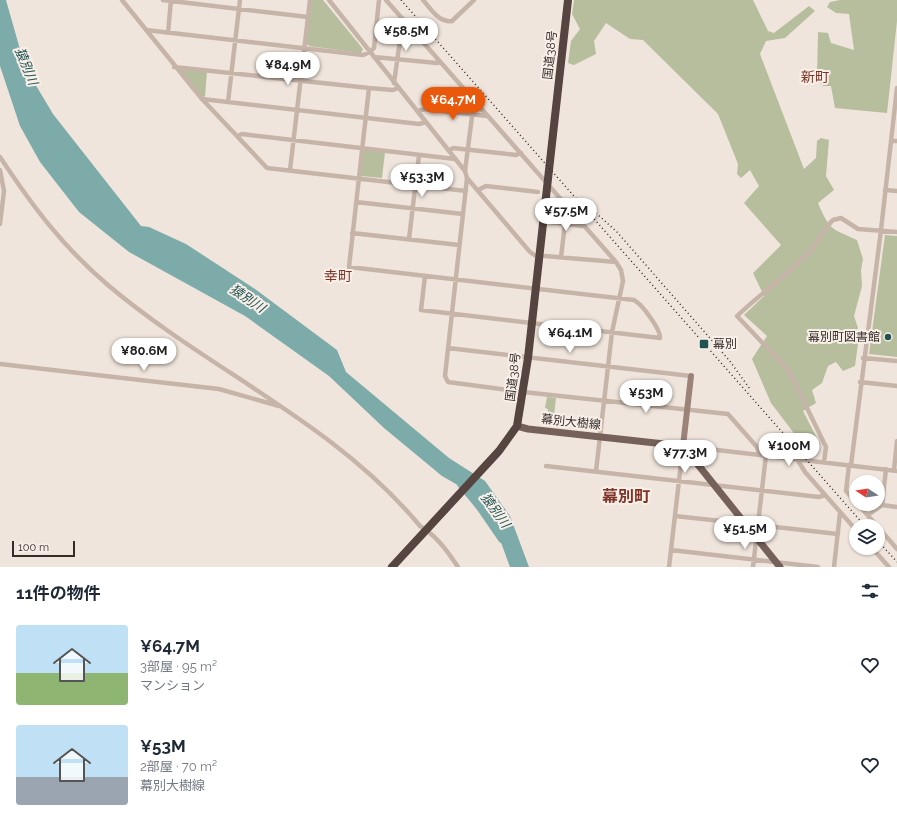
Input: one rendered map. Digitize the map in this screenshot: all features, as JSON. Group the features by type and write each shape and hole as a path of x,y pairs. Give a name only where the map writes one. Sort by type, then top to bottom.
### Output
{"highway":[{"name":"国道38号","path":"392,567 499,451 517,426 528,358 536,289 542,257 546,178 550,161 568,0"}],"main road":[{"path":"690,376 683,446 778,564"},
{"name":"幕別大樹線","path":"517,426 683,446"}],"street":[{"path":"122,0 174,67 267,168 466,191"},
{"path":"163,0 308,17"},
{"path":"168,32 171,0"},
{"path":"228,102 240,0"},
{"path":"290,170 310,0"},
{"path":"329,0 465,171"},
{"path":"146,30 363,55 370,52 374,48 379,0"},
{"path":"386,0 474,101 546,178"},
{"path":"423,0 440,18 448,22 452,21 474,0"},
{"path":"394,83 403,19"},
{"path":"374,57 437,63 440,62"},
{"path":"174,67 300,79 369,88 393,90 398,88"},
{"path":"369,88 349,268 425,276 620,298 638,302 660,334 660,338 421,310 425,276"},
{"path":"849,494 846,491 881,230 891,141 896,113 897,88"},
{"path":"202,99 420,124 426,122"},
{"path":"474,101 465,171 467,178 466,191 445,376 448,382 523,392 728,414 757,448 760,455"},
{"path":"418,111 424,109 488,116"},
{"path":"237,136 242,134 455,159"},
{"path":"891,141 897,142"},
{"path":"449,151 453,148 516,155 521,153"},
{"path":"409,239 419,155"},
{"path":"0,157 52,230 80,260 109,286 177,338 322,434 355,460 385,486 420,526 429,527 458,567"},
{"path":"0,170 4,191 0,224"},
{"path":"467,178 530,252 542,257 561,257 616,262"},
{"path":"478,190 486,186 538,192"},
{"path":"551,188 616,262 623,275 620,298 612,332 596,471"},
{"path":"885,190 897,191"},
{"path":"356,202 463,214"},
{"path":"824,462 826,448 789,371 737,316 760,294 794,267 812,248 833,220 841,218 858,229 897,232"},
{"path":"550,222 583,226"},
{"path":"561,257 565,224"},
{"path":"352,233 459,245"},
{"path":"448,348 690,376"},
{"path":"863,358 897,361"},
{"path":"0,364 219,389 283,408"},
{"path":"860,382 897,386"},
{"path":"669,567 683,446 896,471 897,441"},
{"path":"753,567 766,456"},
{"path":"797,459 805,472 849,523"},
{"path":"546,466 819,497 825,495"},
{"path":"885,478 886,469"},
{"path":"885,505 897,507"},
{"path":"864,511 871,519"},
{"path":"868,515 874,511"},
{"path":"834,567 840,513"},
{"path":"674,516 838,534"},
{"path":"885,535 897,549"},
{"path":"671,550 754,559 778,564 818,567"},
{"path":"878,555 888,567"}],"green space":[{"path":"311,0 323,0 363,49 361,53 309,46 306,43"},
{"path":"574,0 753,0 768,31 774,33 809,6 815,11 785,38 766,41 760,54 804,169 816,158 817,141 821,138 829,140 826,176 834,190 818,203 832,228 857,240 863,259 861,270 862,286 854,316 858,328 851,337 858,344 855,366 843,371 836,362 828,366 822,383 812,390 816,403 803,411 820,444 815,452 809,453 771,403 752,359 767,336 744,315 764,296 753,273 781,245 744,203 759,186 750,170 741,178 737,174 738,164 718,114 643,40 630,39 606,23 594,41 596,54 574,65 568,63 571,41 580,29 572,14"},
{"path":"840,0 897,0 897,21 887,113 835,108 831,86 823,86 817,79 818,32 828,33 831,43 854,50 849,14 836,13 827,7 830,2"},
{"path":"182,68 207,71 205,97 202,96 180,71"},
{"path":"364,150 385,152 382,178 361,176"},
{"path":"885,235 897,236 897,357 869,354"},
{"path":"547,397 556,398 553,424 546,423 548,409 545,408"}],"water":[{"path":"0,0 6,0 25,67 53,114 141,226 149,227 186,244 255,289 337,350 346,372 449,458 485,481 510,516 529,567 510,567 492,518 475,495 442,476 384,428 329,376 245,316 129,252 79,212 40,162 20,126 0,66"}],"waterway":[{"name":"猿別川","path":"461,484 480,507 502,539"}],"railway":[{"path":"401,0 859,519"},
{"path":"587,205 617,232 729,360 750,389"},
{"path":"885,549 897,562"}],"place":[{"name":"幕別町図書館","path":"888,337"},
{"name":"幕別","path":"704,344"}],"district":[{"name":"新町","path":"815,77"},
{"name":"幸町","path":"338,276"},
{"name":"幕別町","path":"626,496"}]}
